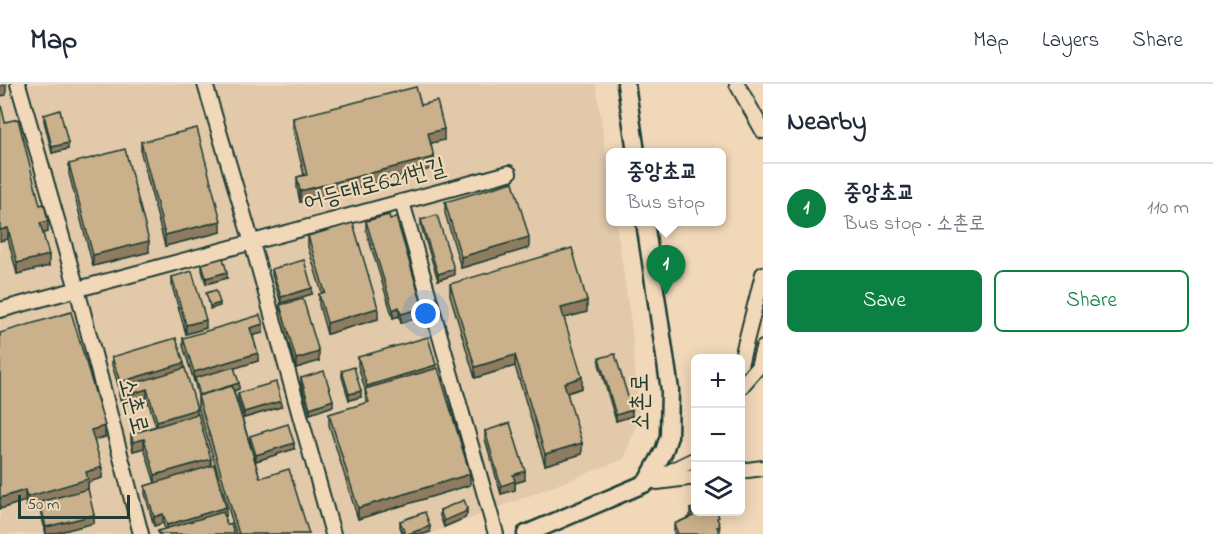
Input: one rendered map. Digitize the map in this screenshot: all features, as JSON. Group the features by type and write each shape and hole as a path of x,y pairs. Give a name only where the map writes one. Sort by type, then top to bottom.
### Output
{"street":[{"path":"18,84 77,289"},
{"path":"205,84 333,534"},
{"path":"626,84 635,148"},
{"path":"737,84 763,131"},
{"name":"어등대로621번길","path":"0,310 509,173"},
{"path":"402,202 496,534"},
{"name":"소촌로","path":"646,226 671,409 669,436 664,451 646,483"},
{"path":"744,354 763,274"},
{"name":"소촌로","path":"77,289 141,534"},
{"path":"745,383 758,367 763,348"},
{"path":"526,534 691,461"},
{"path":"745,470 763,468"},
{"path":"646,483 691,478"}],"shaded area":[{"path":"0,84 596,84 606,155 606,226 617,226 632,331 639,417 624,459 430,534 0,534"}],"building":[{"path":"416,87 421,105 437,101 444,129 428,133 434,157 300,191 297,177 307,175 293,118"},
{"path":"0,101 5,122 18,119 40,205 44,204 48,221 40,223 49,255 17,263 8,228 0,230"},
{"path":"60,110 68,143 52,147 44,115"},
{"path":"197,128 221,221 165,235 141,142"},
{"path":"125,149 149,241 93,255 69,164"},
{"path":"513,182 529,237 461,257 445,202"},
{"path":"389,215 390,219 396,217 423,308 401,314 399,307 393,310 366,221"},
{"path":"437,215 454,269 438,274 421,220"},
{"path":"353,223 378,308 327,323 319,294 325,292 308,236"},
{"path":"572,248 587,301 561,308 582,377 564,383 582,443 545,454 515,355 475,367 450,284"},
{"path":"223,258 227,272 206,278 202,264"},
{"path":"304,260 312,288 281,297 272,269"},
{"path":"192,271 206,320 186,325 172,277"},
{"path":"216,290 220,303 210,306 206,293"},
{"path":"303,299 319,352 296,359 280,305"},
{"path":"71,312 105,426 91,430 102,467 86,472 88,479 27,497 25,490 0,498 0,333"},
{"path":"260,315 263,324 250,328 258,353 194,372 183,338"},
{"path":"428,337 436,365 367,386 358,357"},
{"path":"176,338 184,363 120,382 112,357"},
{"path":"615,354 632,410 616,415 599,358"},
{"path":"234,367 239,383 200,395 195,378"},
{"path":"354,367 361,391 349,394 342,371"},
{"path":"185,368 197,409 157,421 147,389 122,397 119,388"},
{"path":"438,368 470,474 358,508 329,414 369,402 365,389"},
{"path":"324,371 333,400 310,408 301,378"},
{"path":"276,382 281,401 244,412 238,393"},
{"path":"232,386 260,478 289,469 309,534 239,534 198,396"},
{"path":"198,414 211,459 155,475 144,439 133,442 131,434"},
{"path":"510,423 525,471 513,475 515,481 501,486 485,431"},
{"path":"288,424 294,443 256,455 250,436"},
{"path":"214,465 226,507 167,525 163,514 154,517 145,486"},
{"path":"88,489 94,515 46,527 40,502"},
{"path":"464,500 467,507 465,512 444,521 440,510"},
{"path":"223,512 227,525 231,523 234,534 159,534 158,531"},
{"path":"425,512 430,526 405,534 400,521"},
{"path":"693,516 719,516 717,518 720,526 717,527 720,534 678,534 674,524"}],"place":[{"name":"중앙초교","path":"666,295"}]}
